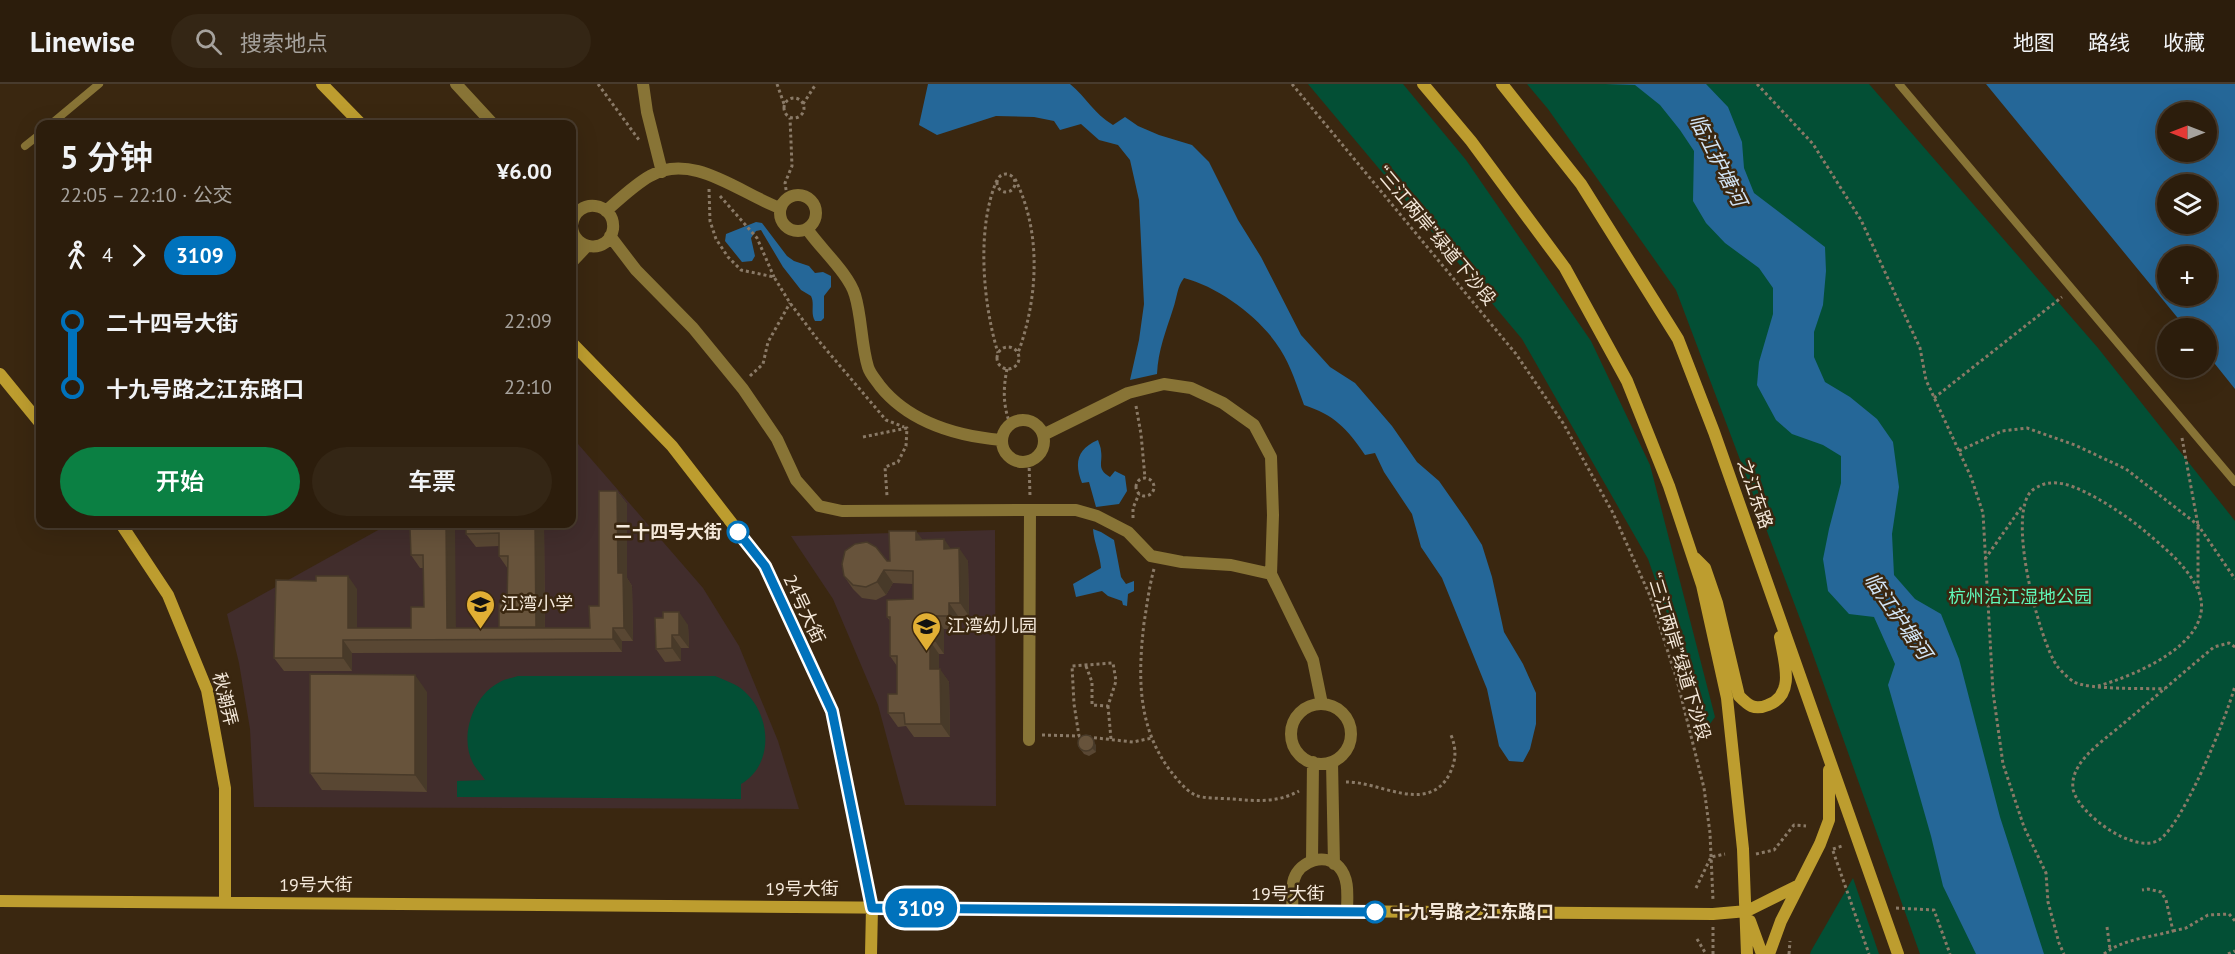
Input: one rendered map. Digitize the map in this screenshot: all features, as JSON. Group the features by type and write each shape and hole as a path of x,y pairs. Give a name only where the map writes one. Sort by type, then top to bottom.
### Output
{"street":[{"path":"322,84 357,120"},
{"path":"456,84 490,120"},
{"path":"643,84 655,150 662,172"},
{"path":"1423,84 1471,141 1565,268 1627,381 1669,486 1702,585 1727,698 1743,849 1748,954"},
{"name":"之江东路","path":"1502,84 1581,184 1678,339 1714,432 1898,954"},
{"path":"606,211 651,175 676,167 725,181 759,200 783,203 798,195 804,196 813,203 816,215 811,226 807,230 795,232 784,226 780,220 783,203"},
{"path":"576,215 587,206 594,205 606,211 613,223 610,236 600,245 587,246 576,238"},
{"path":"807,230 838,267 855,294 868,370 891,400 928,423 974,438 1001,440"},
{"path":"610,236 636,270 693,328 738,383 777,439 796,480 819,506 842,511 1076,510 1097,516 1128,532 1151,556 1182,562 1231,565 1270,574"},
{"path":"576,258 587,246"},
{"name":"24号大街","path":"576,347 672,446 765,566 832,711 872,908 871,954"},
{"path":"0,374 36,418"},
{"path":"1043,435 1131,392 1164,384 1191,388 1223,403 1254,425 1270,457 1273,515 1270,574 1314,660 1322,704"},
{"path":"1027,420 1040,428 1043,435 1044,441 1040,454 1029,462 1022,463 1010,459 1005,454 1001,440 1010,424 1027,420"},
{"path":"1029,737 1030,510"},
{"name":"秋潮弄","path":"124,528 168,595 207,690 225,788 225,902"},
{"path":"1692,555 1705,568 1717,603 1739,696 1749,706 1758,708 1779,700 1787,687 1778,614"},
{"path":"1322,704 1332,706 1341,711 1347,719 1351,729 1351,739 1341,757 1332,762 1322,764 1313,762 1298,752 1292,734 1297,716 1304,709 1322,704"},
{"path":"1769,954 1797,885 1820,844 1829,820 1828,755"},
{"path":"1312,861 1313,762"},
{"path":"1332,762 1334,864"},
{"path":"1292,912 1294,880 1301,867 1312,861 1329,861 1340,868 1347,882 1347,912"},
{"path":"1747,911 1797,885"},
{"name":"19号大街","path":"0,900 1292,912 1713,914 1747,911"},
{"path":"1747,911 1762,954"}],"lane":[{"path":"56,120 99,84"},
{"path":"1899,84 2235,482"},
{"path":"25,146 36,137"}],"path":[{"path":"598,84 636,138 655,150"},
{"path":"777,84 785,114 790,118 792,166 785,183 783,203"},
{"path":"803,104 816,84"},
{"name":"“三江两岸”绿道下沙段","path":"1292,84 1516,354 1563,423 1613,513 1650,596 1677,680 1704,788 1710,833 1713,954"},
{"path":"1757,84 1813,144 1861,220 1920,348 1926,380 1971,477 1983,513 1993,692 2003,764 2024,827 2046,873 2048,902 2064,954"},
{"path":"784,104 792,98 799,99 803,104 804,111 801,116 790,118"},
{"path":"703,173 710,192 710,221 717,239 728,256 741,270 774,277"},
{"path":"1006,173 1015,179 1025,199 1033,245 1030,315 1017,364 1007,369 998,363 998,352 989,315 985,269 987,209 997,180 1000,175 1006,173"},
{"path":"997,180 999,189 1007,193 1014,188 1015,179"},
{"path":"710,192 720,196 757,238 774,277 818,340 886,420 907,428"},
{"path":"1934,398 2072,289"},
{"path":"738,383 749,377 763,364 768,342 790,303"},
{"path":"998,352 1010,347 1018,354"},
{"path":"1007,369 1003,389 1005,410 1010,424"},
{"path":"1131,392 1141,434 1145,478"},
{"path":"2098,686 2124,679 2150,665 2184,642 2199,621 2201,607 2198,591 2198,525 2178,415"},
{"path":"863,437 928,423"},
{"path":"890,511 885,467 898,462 906,446 907,428"},
{"path":"1959,451 2002,431 2027,428 2075,445 2126,469 2198,525 2235,579"},
{"path":"1029,462 1030,510"},
{"path":"1145,478 1153,482 1154,491 1147,496 1139,494 1136,489 1137,483 1145,478"},
{"path":"1985,559 2031,491 2047,482 2067,484 2135,523 2187,572 2198,591"},
{"path":"1133,537 1133,508 1139,494"},
{"path":"2024,504 2023,532 2033,605 2047,646 2058,668 2075,682 2098,686 2165,688"},
{"path":"1158,557 1149,584 1140,676 1142,708 1161,757 1178,780 1196,795 1252,800 1284,799 1313,782"},
{"path":"2235,646 2229,644 2214,647 2105,739 2079,766 2073,780 2073,790 2079,803 2098,823 2126,838 2148,844 2160,840 2176,821 2212,750 2235,686"},
{"path":"1079,736 1071,666 1113,663 1116,681 1107,706 1111,739"},
{"path":"1086,666 1092,682 1092,705 1107,706"},
{"path":"1332,784 1363,783 1421,796 1434,792 1446,780 1454,766 1456,747 1451,735"},
{"path":"1029,737 1079,736 1133,742 1152,738"},
{"path":"1756,854 1774,850 1794,825 1806,826"},
{"path":"1842,846 1833,849 1869,954"},
{"path":"1696,888 1711,857 1725,855"},
{"path":"2142,890 2161,892 2166,900 2174,931"},
{"path":"1890,908 1934,910 1950,954"},
{"path":"2104,954 2110,950 2186,928 2208,915 2229,914 2235,921"},
{"path":"2107,927 2110,950"},
{"path":"1697,939 1706,954"},
{"path":"2228,954 2235,951"}],"shaded area":[{"name":"江湾小学","path":"576,442 703,588 739,646 778,741 799,809 254,807 250,729 239,663 227,614 382,528 576,528"},
{"name":"江湾幼儿园","path":"995,530 996,806 905,805 878,705 833,599 791,536"}],"green space":[{"path":"1308,84 1403,84 1466,160 1591,341 1650,465 1715,717 1707,728 1648,559 1522,339"},
{"name":"杭州沿江湿地公园","path":"1527,84 1869,84 2098,348 2235,521 2235,954 1920,954 1805,632 1676,290 1548,109"},
{"path":"518,676 715,676 738,686 753,701 764,726 764,753 752,776 741,784 741,799 457,797 457,781 485,780 469,754 468,730 476,707 490,688"},
{"path":"1853,878 1879,954 1810,954 1811,951"}],"water":[{"path":"928,84 1070,84 1113,125 1125,117 1138,126 1159,135 1192,145 1209,162 1301,335 1330,367 1355,383 1392,426 1417,462 1439,481 1482,545 1492,577 1504,632 1523,664 1536,693 1536,724 1530,749 1523,762 1509,761 1499,746 1487,689 1442,578 1421,547 1412,514 1384,472 1375,453 1365,455 1352,437 1332,418 1304,405 1284,356 1272,337 1251,315 1225,296 1184,278 1178,289 1163,341 1157,374 1130,380 1144,304 1139,200 1130,160 1118,145 1099,140 1081,124 1060,130 1054,121 1034,117 996,116 937,135 919,125"},
{"name":"临江护塘河","path":"1605,84 1706,84 1728,107 1742,142 1744,168 1754,193 1825,247 1826,271 1823,305 1814,332 1814,357 1825,382 1850,397 1877,419 1893,442 1899,487 1892,534 1894,575 1915,599 1941,614 1959,659 2000,817 2044,954 1976,954 1943,886 1888,685 1895,664 1874,617 1849,614 1828,591 1823,559 1841,483 1841,456 1823,445 1792,434 1776,420 1757,385 1759,362 1773,314 1773,288 1759,268 1725,243 1706,223 1693,201 1694,151 1660,105 1635,85"},
{"path":"1986,84 2235,84 2235,389 2217,366 2217,318 2178,318 2168,306 2217,306 2217,246 2157,246 2157,293"},
{"path":"756,222 762,223 787,256 809,266 815,273 823,272 831,276 831,287 824,296 824,318 821,321 815,321 811,296 801,290 783,267 761,230 756,231 751,238 755,256 752,261 742,262 725,241 726,234"},
{"path":"1098,440 1103,471 1110,477 1115,471 1125,476 1127,491 1119,504 1096,507 1089,482 1082,483 1078,469 1079,457 1086,448"},
{"path":"1093,529 1114,540 1121,577 1126,584 1134,581 1134,591 1128,594 1127,606 1102,591 1076,597 1073,584 1101,568"}],"building":[{"path":"599,491 617,491 618,573 623,573 624,628 613,628 613,639 343,640 343,658 274,658 276,580 316,581 316,576 348,576 348,628 411,628 411,607 424,607 423,555 411,555 410,528 446,528 447,628 590,628 589,606 599,606"},
{"path":"466,528 535,528 536,627 499,627 499,604 507,604 508,556 499,556 499,533 466,534"},
{"path":"889,531 916,531 916,540 944,539 944,549 959,548 960,603 949,603 949,616 935,616 935,641 930,641 930,669 940,669 941,724 905,724 904,713 888,713 888,694 897,694 897,656 890,656 890,617 887,617 887,600 913,599 913,571 884,570 877,582 866,587 853,585 844,576 842,564 845,551 855,544 867,542 876,547 887,561 890,561"},
{"path":"663,612 679,612 679,635 672,635 672,648 656,649 655,618 663,618"},
{"path":"310,674 415,675 415,775 310,773"},
{"path":"1086,735 1094,743 1086,751 1078,743"}],"bus line":[{"name":"3109","path":"738,532 765,566 832,711 872,908 1375,912"}],"place":[{"name":"二十四号大街","path":"738,532"},
{"name":"江湾小学","path":"480,630"},
{"name":"江湾幼儿园","path":"926,652"},
{"name":"十九号路之江东路口","path":"1375,912"}]}
